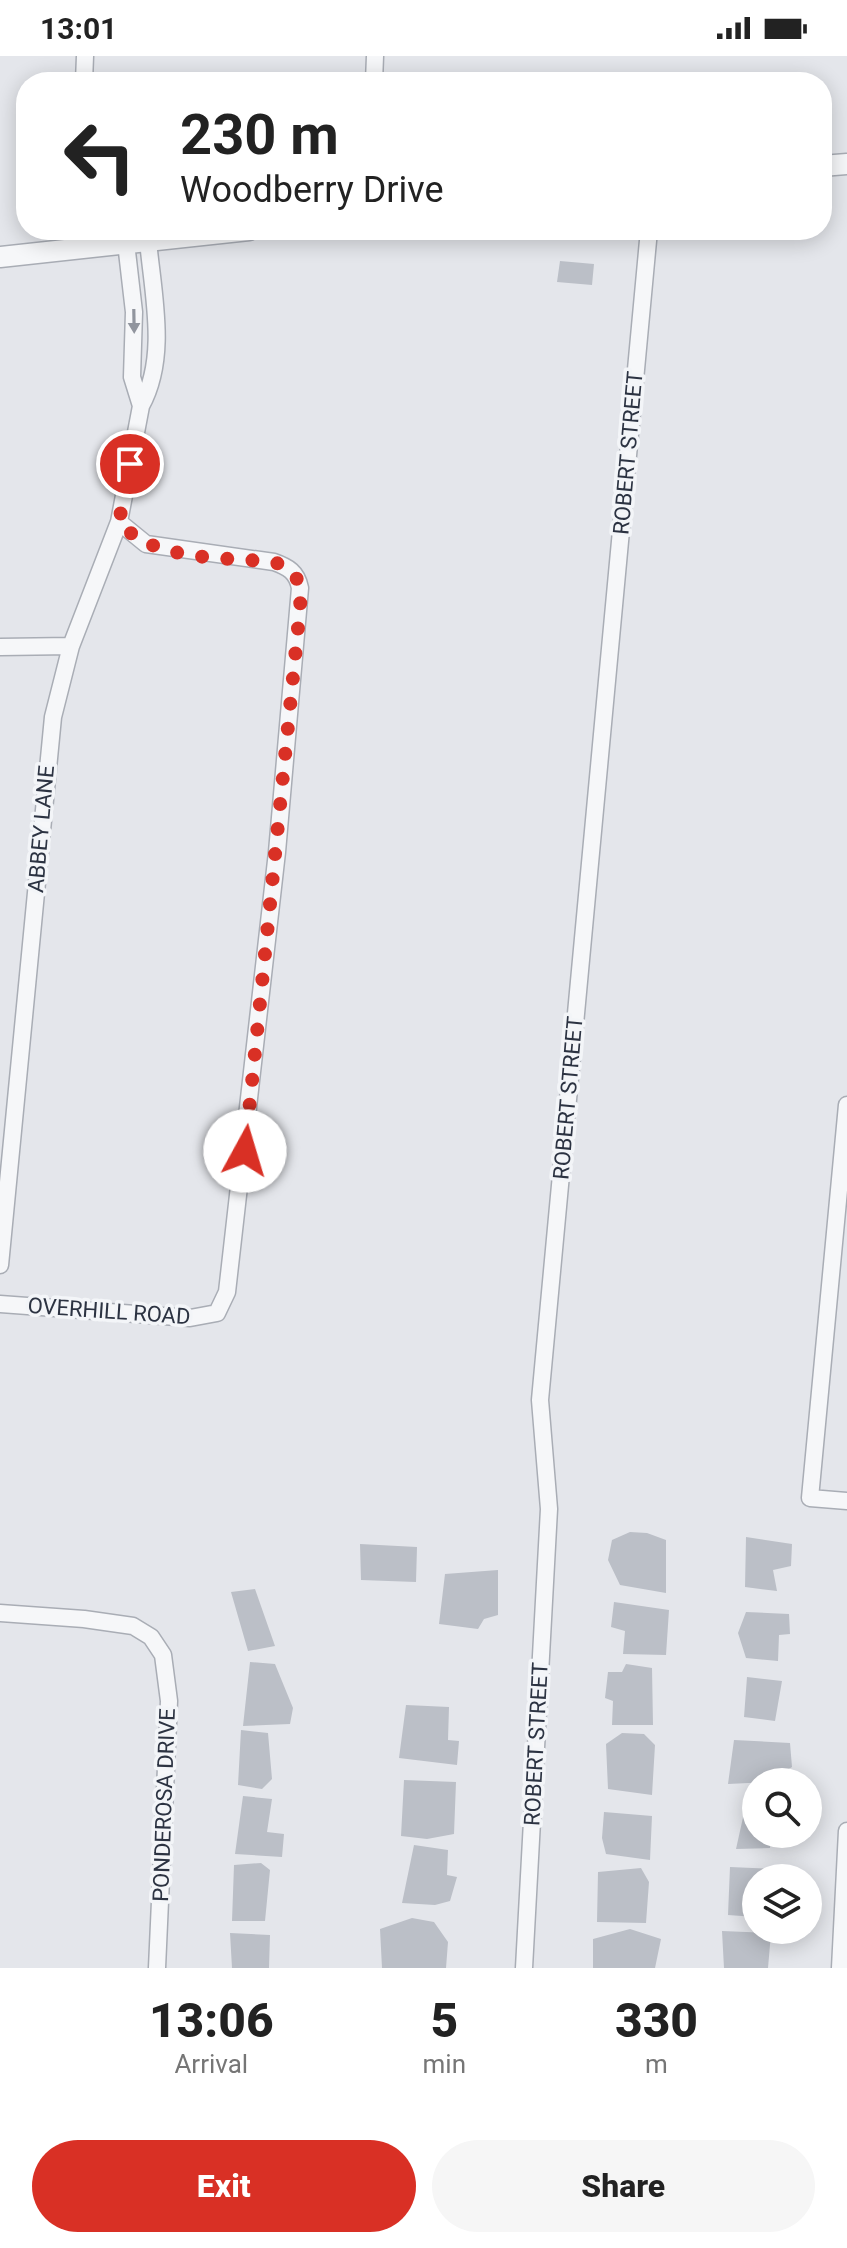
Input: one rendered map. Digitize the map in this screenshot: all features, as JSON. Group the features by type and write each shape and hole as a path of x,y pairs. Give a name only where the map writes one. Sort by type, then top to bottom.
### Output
{"street":[{"path":"0,257 76,240"},
{"path":"92,240 126,243 157,240"},
{"name":"ROBERT STREET","path":"524,1968 549,1509 540,1400 648,240"},
{"name":"ABBEY LANE","path":"0,1265 47,766 59,687 71,646 119,522 141,406 154,381 156,359 148,241"},
{"name":"ABBEY LANE","path":"126,243 134,312 132,377 141,406"},
{"name":"OVERHILL ROAD","path":"0,1304 190,1318 217,1313 227,1292 239,1211 300,588 296,574 274,562 146,544 119,522"},
{"path":"0,647 71,646"},
{"path":"847,1105 810,1498 847,1501"},
{"name":"PONDEROSA DRIVE","path":"0,1613 117,1622 144,1632 157,1644 167,1669 169,1692 157,1968"},
{"path":"840,1968 847,1831"}],"building":[{"path":"560,261 594,264 592,285 557,282"},
{"path":"630,1532 647,1533 666,1540 666,1593 620,1585 608,1560 612,1540"},
{"path":"746,1537 792,1544 791,1566 773,1570 777,1591 745,1587"},
{"path":"360,1544 417,1547 416,1582 361,1580"},
{"path":"498,1570 498,1615 484,1619 478,1629 439,1624 445,1574"},
{"path":"255,1589 275,1646 248,1651 231,1592"},
{"path":"614,1602 669,1610 666,1655 623,1654 625,1631 611,1627"},
{"path":"746,1612 789,1614 790,1634 779,1635 778,1661 746,1658 738,1633"},
{"path":"250,1662 275,1664 293,1708 290,1724 243,1726"},
{"path":"626,1664 652,1668 653,1725 612,1725 613,1701 605,1698 608,1672 622,1672"},
{"path":"747,1677 782,1681 775,1721 744,1717"},
{"path":"406,1705 449,1707 448,1740 459,1741 457,1765 399,1758"},
{"path":"241,1730 268,1733 272,1779 262,1789 238,1785"},
{"path":"622,1733 644,1734 655,1745 652,1795 608,1789 606,1744"},
{"path":"734,1740 790,1743 792,1767 742,1768 742,1783 728,1784"},
{"path":"404,1780 456,1782 454,1834 427,1839 401,1836"},
{"path":"243,1796 272,1799 267,1832 284,1834 282,1857 235,1854"},
{"path":"604,1812 652,1816 650,1860 606,1854 602,1838"},
{"path":"742,1822 742,1848 770,1848 736,1849"},
{"path":"414,1845 448,1850 447,1875 457,1877 450,1901 435,1905 402,1903"},
{"path":"261,1863 270,1870 265,1921 232,1921 234,1865"},
{"path":"730,1867 742,1868 742,1916 728,1915"},
{"path":"641,1868 649,1882 646,1923 597,1922 598,1872"},
{"path":"412,1918 434,1922 448,1942 446,1968 382,1968 380,1929"},
{"path":"630,1929 661,1939 655,1968 593,1968 593,1939"},
{"path":"722,1931 742,1932 742,1944 770,1944 768,1968 724,1968"},
{"path":"230,1933 270,1935 269,1968 232,1968"}],"route":[{"path":"130,464 119,522 137,540 171,550 274,562 288,567 299,581 298,628 277,852 245,1151"}]}
